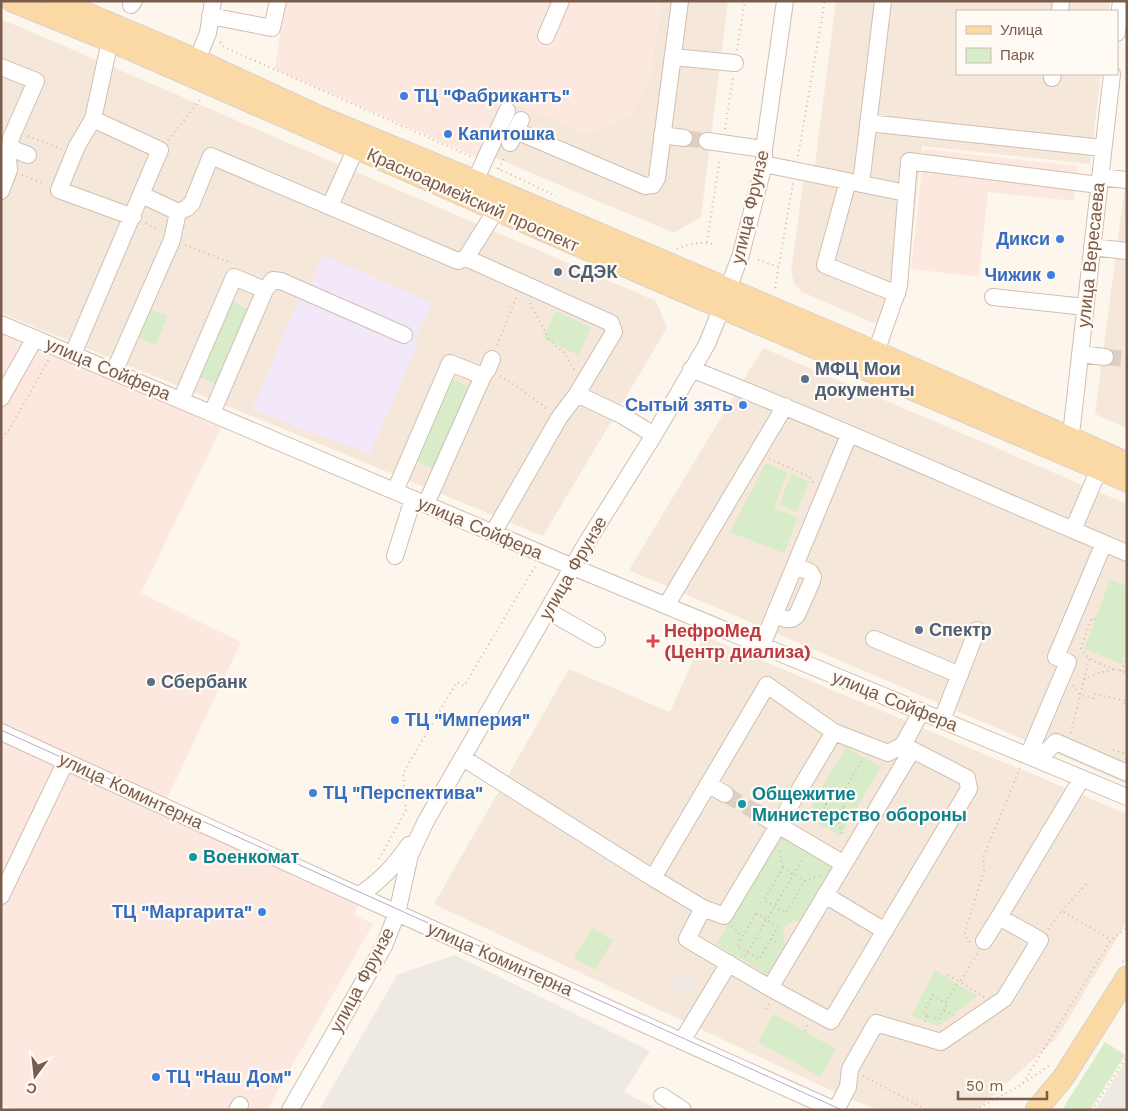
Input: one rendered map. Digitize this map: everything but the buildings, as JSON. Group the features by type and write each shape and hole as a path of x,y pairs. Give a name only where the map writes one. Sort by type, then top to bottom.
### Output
{"main road":[{"name":"Красноармейский проспект","path":"12,1 110,41 496,210 725,298 876,352 1127,463"},
{"name":"Красноармейский проспект","path":"57,1 197,60 320,117 479,171 725,298 1127,481"},
{"path":"1036,1110 1063,1078 1124,970"}],"street":[{"path":"197,60 208,33 212,8 272,28 278,1"},
{"path":"546,36 561,1"},
{"path":"516,131 645,186 653,186 657,178 680,1"},
{"name":"улица Фрунзе","path":"290,1110 384,946 397,912 410,855 426,821 573,567 707,344 741,254 764,156 785,1"},
{"path":"884,1 868,123 855,182 824,265 897,294"},
{"path":"1118,25 1121,1"},
{"path":"110,41 93,119 77,146 59,190 133,217"},
{"path":"673,57 735,63"},
{"path":"1,67 36,81 14,130 8,159 9,170 1,191"},
{"name":"улица Вересаева","path":"1068,436 1072,426 1112,75"},
{"path":"479,171 507,111"},
{"path":"73,354 160,150 93,119"},
{"path":"868,123 1103,148"},
{"path":"662,135 684,138"},
{"path":"715,142 764,156 795,170 906,193"},
{"path":"10,148 28,155"},
{"path":"330,206 356,148"},
{"path":"142,195 178,212 187,208 192,203 211,156 458,261 466,258 496,210"},
{"path":"876,352 900,286 909,161 1099,181 1127,180"},
{"path":"114,372 172,240 178,212"},
{"path":"1092,247 1127,251"},
{"path":"466,258 611,323 614,332 577,394 559,418 493,533"},
{"path":"181,400 234,276 264,290"},
{"path":"212,413 264,290 273,280 281,281 404,335"},
{"path":"993,297 1085,307"},
{"name":"улица Сойфера","path":"1,324 573,567 1127,797"},
{"path":"1,398 35,338"},
{"path":"1080,354 1105,357"},
{"path":"395,491 450,363 490,362 395,556"},
{"path":"692,369 785,406 1127,553"},
{"path":"577,394 623,416 654,434"},
{"path":"666,606 755,453 785,406"},
{"path":"762,645 849,435"},
{"path":"1073,530 1099,469"},
{"path":"1030,757 1068,662 1056,657 1104,542"},
{"path":"548,611 597,638"},
{"path":"942,720 977,630"},
{"path":"874,639 960,675"},
{"path":"652,878 767,686 834,732 888,753 907,747 967,778 969,790 831,1021 770,988 687,939 703,908"},
{"path":"770,988 846,860 907,747 920,712"},
{"name":"улица Коминтерна","path":"1,732 836,1110"},
{"path":"463,758 652,878 703,908 724,916 834,732"},
{"path":"1030,757 1056,742 1127,773"},
{"path":"2,892 66,761"},
{"path":"981,946 1082,778"},
{"path":"708,784 725,794"},
{"path":"759,814 811,845 846,860"},
{"path":"359,895 376,884 395,864 426,821"},
{"path":"826,895 885,931"},
{"path":"836,1110 848,1087 850,1069 876,1023 940,1042 1004,999 1040,940 999,917"},
{"path":"682,1041 733,966"},
{"path":"662,1096 683,1110"}],"path":[{"path":"707,242 715,142 735,63 745,1"},
{"path":"775,288 825,1"},
{"path":"218,39 224,47 479,171 559,198"},
{"path":"160,150 203,97"},
{"path":"14,130 66,151 77,146"},
{"path":"9,170 59,190"},
{"path":"133,217 145,222 172,240 232,262 236,269 234,276"},
{"path":"670,251 690,244 707,242 716,245"},
{"path":"758,260 779,267"},
{"path":"522,284 490,362 518,387 559,418"},
{"path":"522,284 525,296 533,306 549,339 563,351 577,374 577,394"},
{"path":"1,437 8,432 56,347"},
{"path":"755,453 810,477 814,486 808,484"},
{"path":"376,865 406,810 403,773 458,682 464,686 537,564"},
{"path":"1095,619 1092,618 1081,648 1082,653 1089,659 1127,672"},
{"path":"1067,747 1089,659"},
{"path":"1122,671 1126,659"},
{"path":"1084,679 1098,673 1117,669"},
{"path":"1080,695 1093,698 1094,694 1126,701 1124,706 1127,706"},
{"path":"836,813 843,808 841,797 870,746"},
{"path":"945,1003 933,995 923,1013 939,1019 947,1004 945,1003 981,946 966,938 965,932 984,871 983,858 1030,757"},
{"path":"826,807 830,796 841,797"},
{"path":"778,824 826,807"},
{"path":"826,807 836,813"},
{"path":"836,813 846,860"},
{"path":"733,966 747,952 811,845"},
{"path":"783,868 794,874 805,881 786,913 764,900 783,868"},
{"path":"1040,940 1062,911 1088,882"},
{"path":"1062,911 1112,940"},
{"path":"756,914 767,920 778,926 759,959 737,946 756,914"},
{"path":"1021,1085 1112,940 1127,928"},
{"path":"1124,970 1127,956"},
{"path":"948,975 996,1005"},
{"path":"920,1036 927,1015"},
{"path":"1092,1110 1127,1056"},
{"path":"975,1110 1021,1085 1052,1064"},
{"path":"850,1069 927,1110"},
{"path":"979,1110 982,1106"}],"shaded area":[{"path":"285,1 661,1 650,77 631,116 588,134 516,104 491,156 483,160 275,69"},
{"path":"661,1 728,1 701,217 674,233 491,156 516,104 588,134 650,77"},
{"path":"836,1 1110,1 1109,10 956,10 956,75 1101,75 1090,164 922,146 906,296 890,330 802,292 794,283 791,272 803,183 815,164"},
{"path":"1,19 656,301 667,328 543,536 1,313"},
{"path":"924,149 1078,166 1074,201 988,192 979,277 911,269"},
{"path":"1127,170 1127,428 1095,414"},
{"path":"323,255 432,303 415,341 418,343 370,454 252,410 301,294 305,295"},
{"path":"1,332 28,343 1,389"},
{"path":"36,345 221,428 141,593 241,642 167,799 1,724 1,408"},
{"path":"763,348 1127,504 1127,784 629,570"},
{"path":"704,636 1127,814 1127,922 1056,1039 977,1110 879,1110 847,1098 434,904 569,669 670,712"},
{"path":"1,741 359,905 354,915 373,924 267,1110 14,1110 1,1104"},
{"path":"455,955 650,1051 624,1092 658,1110 319,1110 397,975"},
{"path":"678,973 696,983 688,995 670,985"},
{"path":"1126,1060 1127,1110 1095,1110"}],"green space":[{"path":"231,301 251,310 219,385 198,377"},
{"path":"146,308 167,316 156,345 134,336"},
{"path":"556,311 591,328 578,355 543,338"},
{"path":"450,378 472,388 436,470 413,460"},
{"path":"766,463 788,472 774,508 798,517 784,553 730,532"},
{"path":"791,474 809,481 797,512 779,505"},
{"path":"1110,580 1127,586 1127,653 1122,664 1084,649"},
{"path":"846,747 881,767 840,836 805,816"},
{"path":"781,836 833,867 801,921 791,922 785,928 783,936 786,945 768,975 716,944"},
{"path":"592,928 613,940 595,970 574,958"},
{"path":"935,970 977,996 939,1026 911,1016"},
{"path":"774,1014 836,1049 820,1077 758,1042"},
{"path":"1105,1042 1125,1055 1090,1110 1062,1110"}],"tunnel":[{"path":"684,138 707,141"},
{"path":"1105,357 1127,359"},
{"path":"725,794 759,814"}],"tram line":[{"path":"1,730 842,1110"}],"place":[{"name":"ТЦ \"Фабрикантъ\"","path":"404,96"},
{"name":"Капитошка","path":"448,134"},
{"name":"Дикси","path":"1060,239"},
{"name":"СДЭК","path":"558,272"},
{"name":"Чижик","path":"1051,275"},
{"name":"МФЦ Мои документы","path":"805,379"},
{"name":"Сытый зять","path":"743,405"},
{"name":"Спектр","path":"919,630"},
{"name":"НефроМед (Центр диализа)","path":"653,641"},
{"name":"Сбербанк","path":"151,682"},
{"name":"ТЦ \"Империя\"","path":"395,720"},
{"name":"ТЦ \"Перспектива\"","path":"313,793"},
{"name":"Общежитие Министерство обороны","path":"742,804"},
{"name":"Военкомат","path":"193,857"},
{"name":"ТЦ \"Маргарита\"","path":"262,912"},
{"name":"ТЦ \"Наш Дом\"","path":"156,1077"}]}
